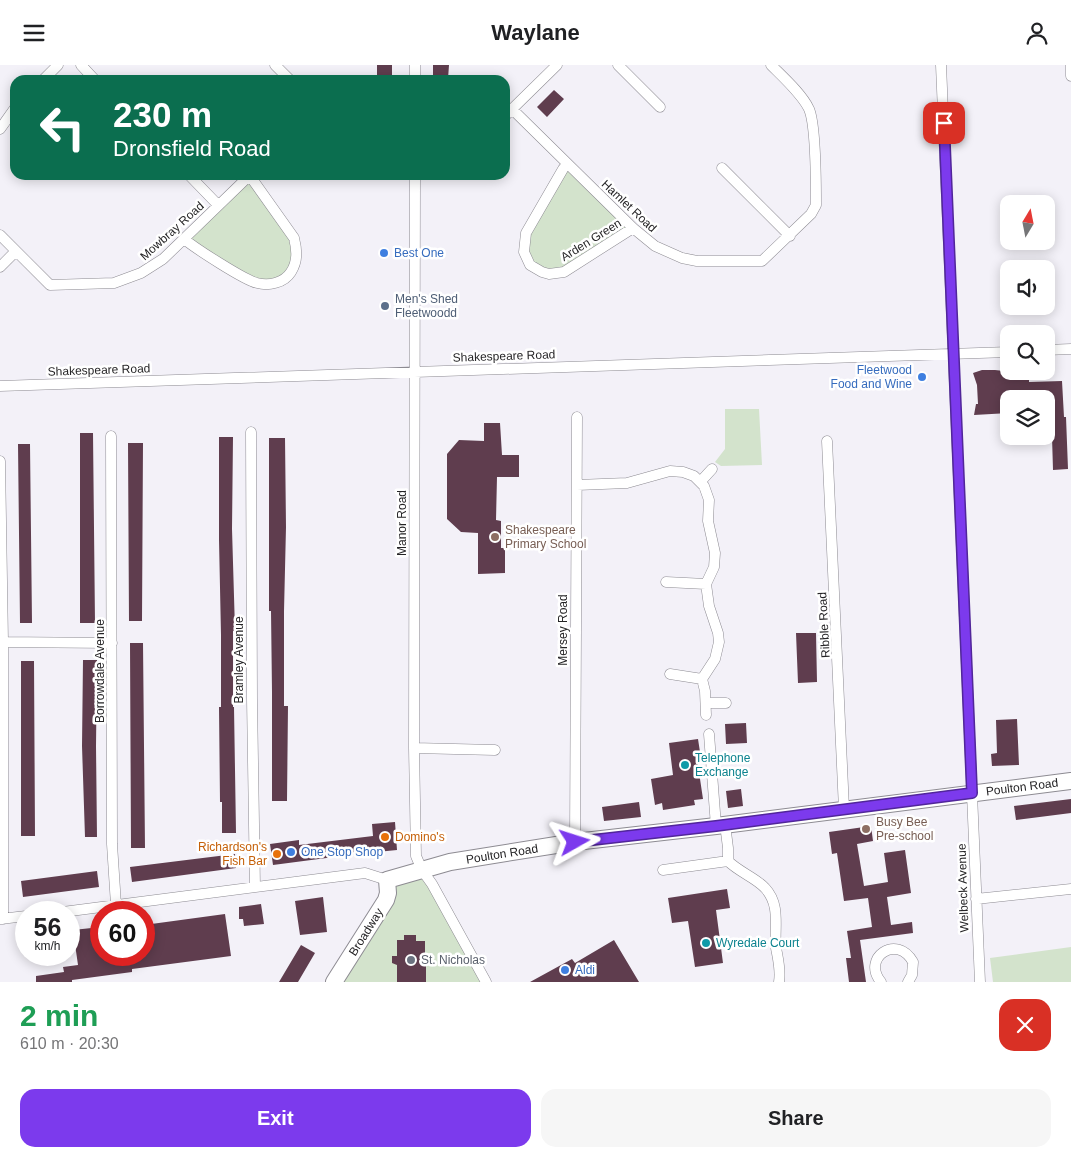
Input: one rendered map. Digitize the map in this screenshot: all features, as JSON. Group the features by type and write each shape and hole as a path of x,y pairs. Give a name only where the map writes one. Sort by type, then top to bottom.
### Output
{"main road":[{"name":"Poulton Road","path":"387,879 450,862 575,842 1071,781"},
{"name":"Broadway","path":"334,982 386,900 388,893 387,879"}],"street":[{"path":"48,75 58,65"},
{"path":"80,65 90,75"},
{"path":"275,65 285,75"},
{"path":"510,112 557,65"},
{"path":"618,65 660,107"},
{"name":"Welbeck Avenue","path":"941,65 980,982"},
{"path":"1070,65 1071,76"},
{"name":"Hamlet Road","path":"510,114 567,164 655,247 682,258 697,261 762,261 790,236 811,214 816,205 813,128 809,109 804,100 776,67"},
{"path":"0,129 10,115"},
{"name":"Arden Green","path":"567,164 526,233 524,252 530,265 549,274 564,272 630,232 633,228"},
{"path":"722,168 790,236"},
{"path":"194,180 218,205"},
{"name":"Mowbray Road","path":"0,235 50,285 114,283 142,273 163,259 245,180"},
{"path":"184,239 254,283 272,284 287,277 295,264 296,246 294,239 253,180"},
{"name":"Manor Road","path":"415,180 414,748 416,856 422,870 432,884 486,982"},
{"path":"0,267 15,252"},
{"path":"1055,350 1071,349"},
{"name":"Shakespeare Road","path":"0,386 1000,351"},
{"name":"Mersey Road","path":"575,842 577,417"},
{"name":"Bramley Avenue","path":"251,432 255,887"},
{"name":"Borrowdale Avenue","path":"111,436 112,844 116,901"},
{"name":"Ribble Road","path":"827,441 844,809"},
{"path":"0,461 2,919 15,917"},
{"path":"701,481 712,469"},
{"path":"577,485 627,483 670,471 694,476 704,486 709,500 708,521 715,553 714,567 706,584 709,606 719,642 714,659 702,679 706,715"},
{"path":"666,582 706,584"},
{"path":"2,642 112,643"},
{"path":"670,675 702,679"},
{"path":"706,703 726,703"},
{"path":"709,734 721,825 728,848 728,861 737,870 765,888 773,901 777,917 776,947 780,982"},
{"path":"414,748 495,750"},
{"path":"664,870 728,861"},
{"name":"Poulton Road","path":"147,901 365,873 387,879"},
{"path":"976,899 1071,889"},
{"path":"881,982 877,976 876,963 879,956 884,951 897,949 904,951 913,962 914,969 908,982"}],"green space":[{"path":"567,164 633,228 556,274 527,261 523,247"},
{"path":"246,180 253,180 294,238 291,272 263,284 184,239"},
{"path":"725,409 759,409 762,465 721,466 715,462 725,449"},
{"path":"422,870 486,982 334,982 373,922 387,880"},
{"path":"1071,947 1071,982 993,982 990,958"}],"building":[{"path":"377,65 392,65 392,75 377,75"},
{"path":"433,65 449,65 448,75 433,75"},
{"path":"554,90 564,99 547,117 537,107"},
{"path":"982,370 995,370 1000,371 1000,380 1029,380 1029,382 1062,381 1064,417 1066,417 1068,469 1053,470 1055,390 1000,390 1000,414 974,415 976,404 978,404 977,385 973,373"},
{"path":"484,423 500,423 502,455 519,455 519,477 497,477 496,520 501,521 501,548 505,548 505,573 478,574 478,533 461,532 447,519 447,454 459,440 484,441"},
{"path":"80,433 93,433 95,623 80,623"},
{"path":"219,437 233,437 232,529 235,630 233,631 233,707 236,833 222,833 222,802 220,802"},
{"path":"269,438 285,438 284,706 288,706 287,801 272,801"},
{"path":"128,443 143,443 142,621 129,621"},
{"path":"18,444 30,444 32,623 20,623"},
{"path":"796,633 816,633 817,682 798,683"},
{"path":"130,643 143,643 145,848 131,848"},
{"path":"83,660 97,660 97,837 85,837 82,746"},
{"path":"21,661 34,661 35,836 21,836"},
{"path":"1017,719 1019,765 992,766 991,754 997,753 996,720"},
{"path":"746,723 747,743 726,744 725,724"},
{"name":"Telephone Exchange","path":"698,739 700,752 696,752 703,799 694,800 695,805 663,810 662,803 655,805 651,779 673,775 669,743"},
{"path":"741,789 743,806 728,808 726,791"},
{"path":"1071,799 1071,813 1016,820 1014,806"},
{"path":"639,802 641,817 604,821 602,807"},
{"path":"395,822 397,850 273,865 270,844 299,840 299,845 373,836 372,824"},
{"path":"871,826 873,841 857,844 864,886 888,882 884,853 905,850 911,893 887,897 891,925 912,922 913,933 860,940 866,982 849,982 846,958 851,958 847,931 872,927 868,898 844,901 837,853 832,854 829,832"},
{"path":"235,854 236,868 132,882 130,867"},
{"path":"97,871 99,887 23,897 21,881"},
{"name":"Wyredale Court","path":"727,889 730,908 716,910 723,963 695,967 688,921 672,923 668,898"},
{"path":"323,897 327,932 300,935 295,901"},
{"path":"261,904 264,924 244,926 243,919 239,919 239,907"},
{"path":"225,914 231,956 155,966 155,924"},
{"path":"90,928 90,966 155,966 132,969 132,972 72,980 72,982 36,982 36,976 64,972 63,967 80,966 80,929"},
{"name":"St. Nicholas","path":"404,935 416,935 416,941 425,941 425,956 431,956 431,965 426,965 426,982 397,982 397,965 392,963 392,956 397,956 397,940 404,940"},
{"path":"614,940 639,982 530,982 572,959 575,963"},
{"path":"301,945 315,953 298,982 279,982"}],"place":[{"name":"Best One","path":"384,253"},
{"name":"Men's Shed Fleetwoodd","path":"385,306"},
{"name":"Fleetwood Food and Wine","path":"922,377"},
{"name":"Shakespeare Primary School","path":"495,537"},
{"name":"Telephone Exchange","path":"685,765"},
{"name":"Busy Bee Pre-school","path":"866,829"},
{"name":"Domino's","path":"385,837"},
{"name":"One Stop Shop","path":"291,852"},
{"name":"Richardson's Fish Bar","path":"277,854"},
{"name":"Wyredale Court","path":"706,943"},
{"name":"St. Nicholas","path":"411,960"},
{"name":"Aldi","path":"565,970"}],"route":[{"path":"575,842 972,793 944,123"}]}
